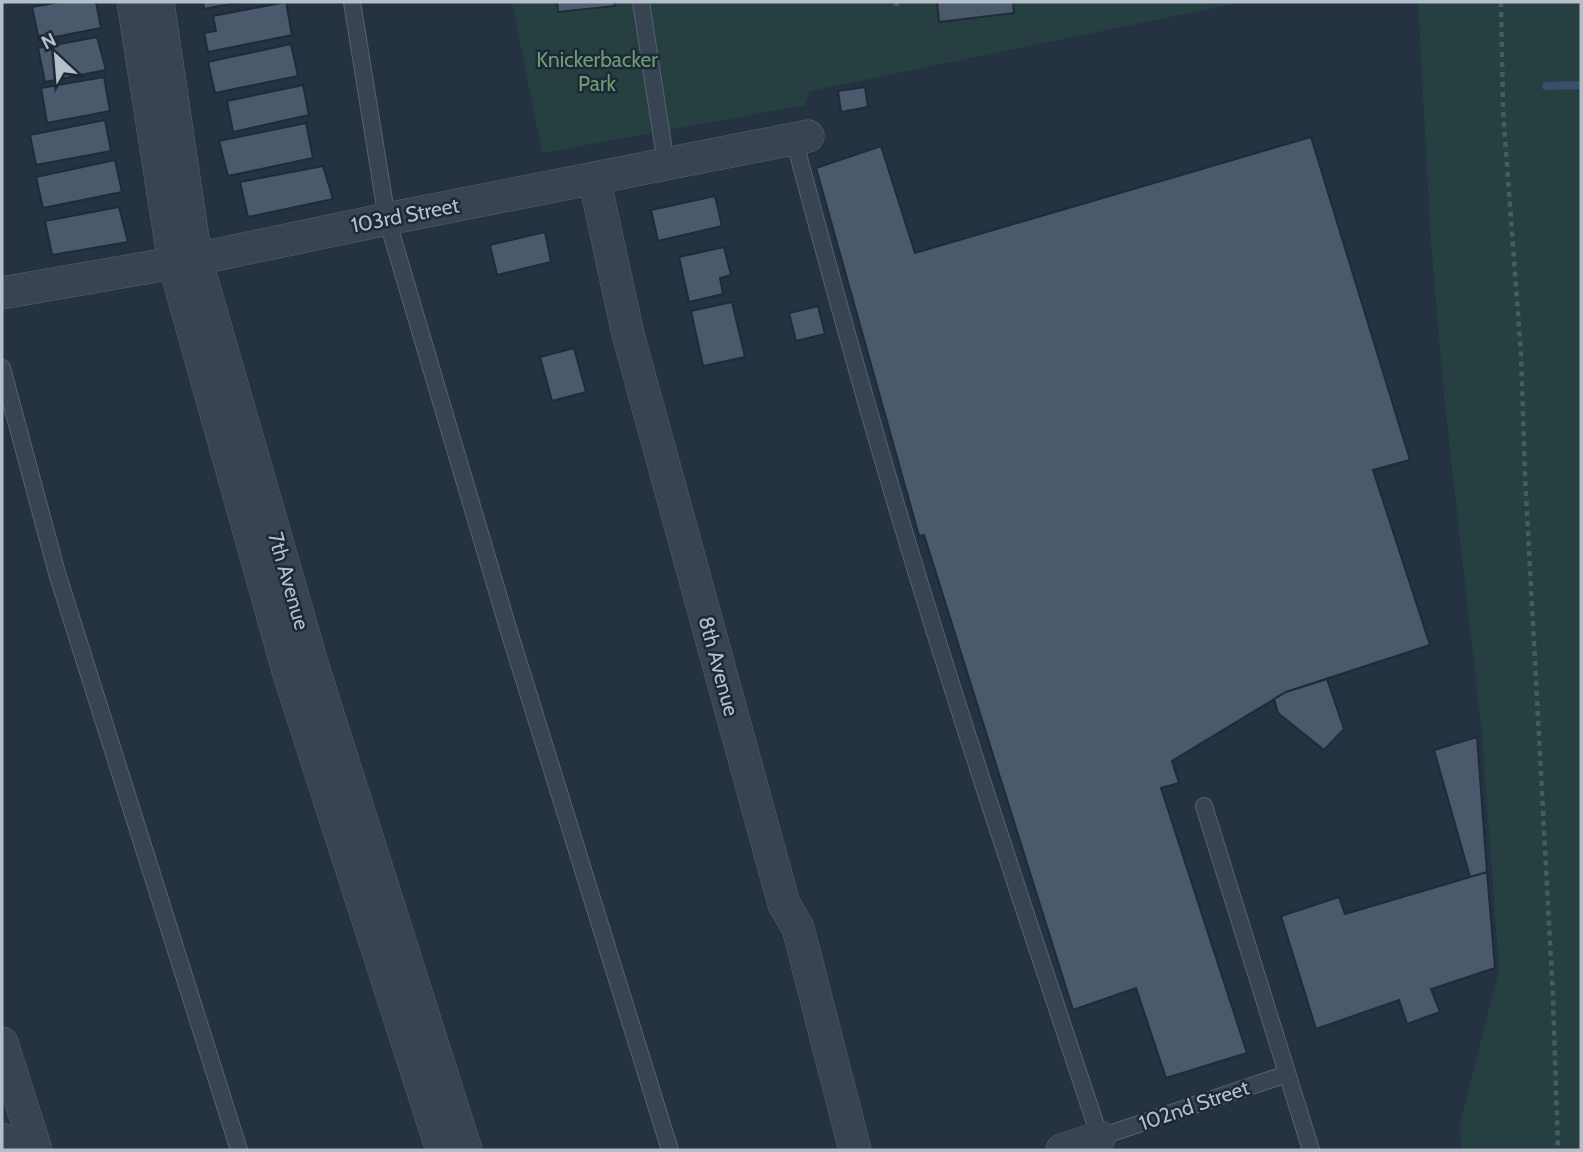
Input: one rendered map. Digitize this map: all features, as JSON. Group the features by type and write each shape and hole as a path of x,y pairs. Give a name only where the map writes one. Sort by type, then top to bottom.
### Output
{"street":[{"name":"7th Avenue","path":"133,2 185,261 298,656 421,1048 442,1150"},
{"name":"7th Avenue","path":"158,2 185,261"},
{"name":"103rd Street","path":"2,293 185,261 801,137"},
{"name":"8th Avenue","path":"594,178 628,334 784,904 798,928 855,1150"},
{"name":"7th Avenue","path":"421,1048 466,1150"},
{"path":"3,1054 36,1150"},
{"path":"2,1139 5,1150"},
{"name":"102nd Street","path":"1062,1150 1102,1144"}],"lane":[{"path":"352,2 387,219 508,628 670,1150"},
{"path":"641,2 666,164"},
{"path":"801,137 850,348 899,514 1019,894 1102,1144"},
{"path":"2,368 57,573 239,1150"},
{"path":"1204,806 1311,1150"},
{"name":"102nd Street","path":"1102,1144 1287,1074"}],"path":[{"path":"1501,2 1503,111 1521,354 1553,996 1558,1150"}],"green space":[{"name":"Knickerbacker Park","path":"512,2 1243,2 810,91 805,105 542,153"},
{"path":"1418,2 1581,2 1581,1150 1463,1150 1459,1128 1499,970 1482,734 1445,405 1431,243"}],"building":[{"path":"60,2 96,2 101,28 39,40 32,7"},
{"path":"203,2 241,2 204,9"},
{"path":"286,2 292,35 208,52 204,33 216,31 213,16"},
{"path":"557,2 614,2 615,6 558,12"},
{"path":"937,2 1013,2 1014,13 939,22"},
{"path":"97,37 106,70 45,82 38,48"},
{"path":"291,44 298,76 215,93 208,62"},
{"path":"104,77 110,111 47,123 41,88"},
{"path":"303,85 309,115 233,132 227,101"},
{"path":"865,87 868,107 841,112 838,91"},
{"path":"105,120 111,151 36,165 30,135"},
{"path":"306,123 313,158 228,176 219,141"},
{"path":"1311,137 1410,460 1373,470 1430,645 1286,692 1172,761 1179,783 1161,788 1247,1053 1166,1078 1136,988 1073,1010 924,535 919,536 816,168 881,146 915,253"},
{"path":"115,160 122,192 43,208 36,177"},
{"path":"323,166 333,199 248,217 240,182"},
{"path":"715,196 722,226 658,241 651,210"},
{"path":"119,207 128,242 52,255 45,221"},
{"path":"545,232 551,262 497,275 490,245"},
{"path":"724,247 731,275 720,278 723,294 689,302 679,257"},
{"path":"732,302 745,357 703,366 691,311"},
{"path":"818,306 825,334 796,341 789,313"},
{"path":"574,348 586,392 552,401 540,357"},
{"path":"1327,679 1344,729 1324,750 1278,713 1274,699 1286,692"},
{"path":"1477,737 1487,872 1470,877 1434,750"},
{"path":"1487,872 1495,968 1431,989 1440,1012 1407,1024 1399,1000 1316,1029 1281,916 1339,897 1345,914"}],"waterway":[{"path":"1546,86 1581,85"}]}
